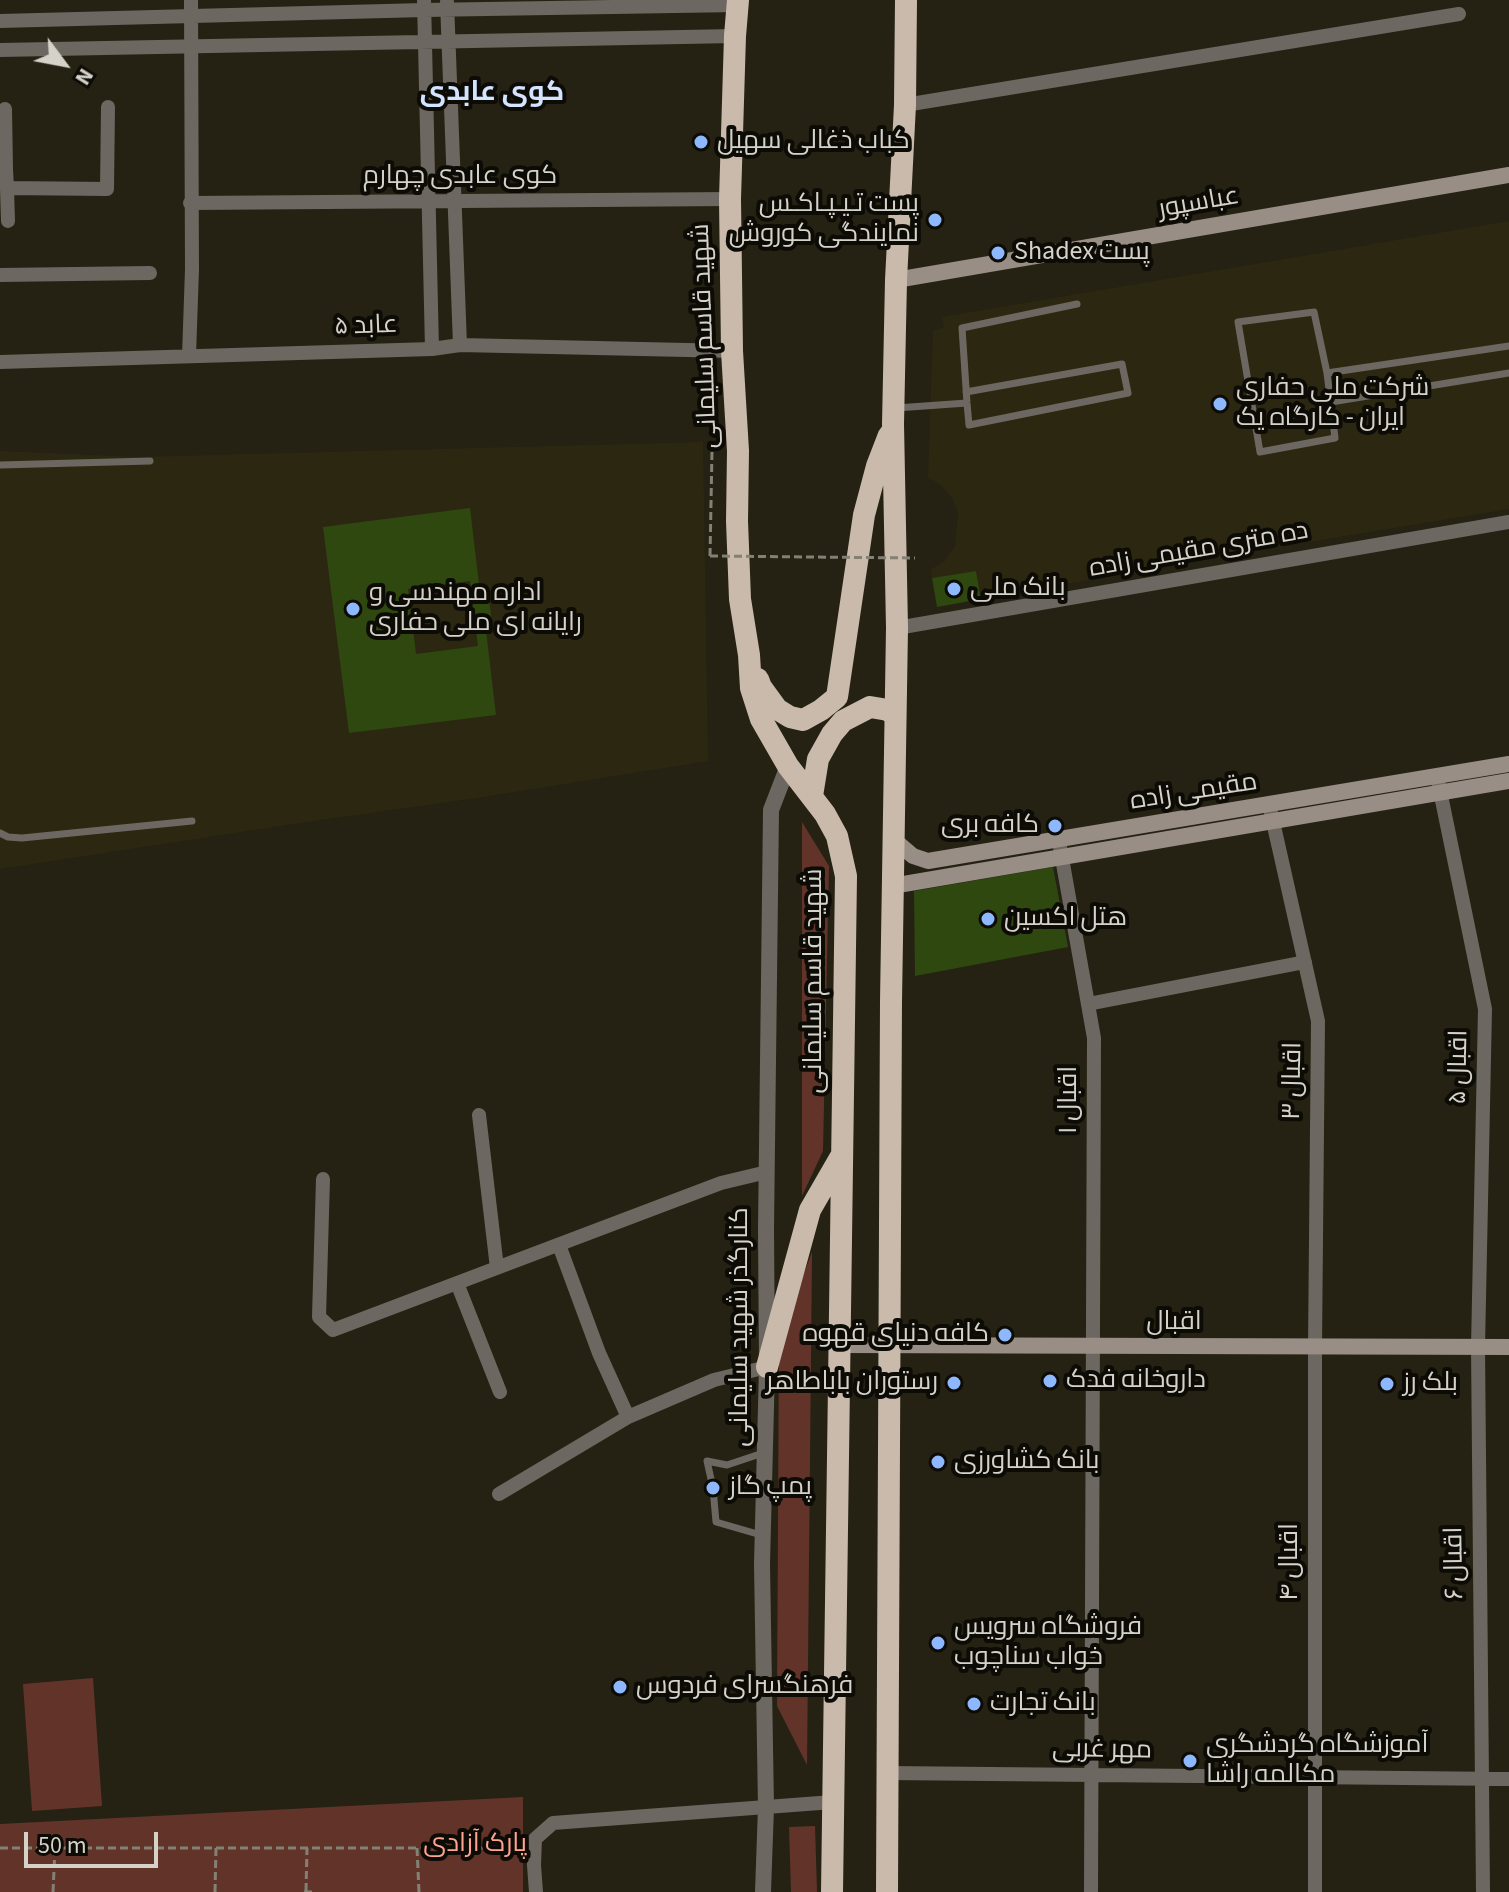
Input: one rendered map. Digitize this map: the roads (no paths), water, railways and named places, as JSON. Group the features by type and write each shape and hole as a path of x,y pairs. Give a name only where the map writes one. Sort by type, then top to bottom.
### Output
{"highway":[{"path":"887,1892 892,886 897,628 893,416 906,0"},
{"name":"شهید قاسم سلیمانی","path":"738,3 730,199 732,351 738,451 740,599 751,688 761,719 788,766 825,814 837,836 846,876 832,1892"},
{"path":"749,655 761,687 777,709 790,717 803,720 837,697 864,515 893,416"},
{"path":"812,796 818,759 843,721 870,707 888,710 895,716"},
{"path":"767,1367 810,1210 843,1153"}],"main road":[{"name":"عباسپور","path":"896,280 1509,175"},
{"path":"892,886 1061,857 1270,813 1439,784 1509,764"},
{"path":"1439,784 1509,781"},
{"name":"مقیمی زاده","path":"893,839 913,856 928,861 1058,840 1270,813"},
{"name":"اقبال","path":"840,1345 1509,1347"}],"street":[{"path":"189,356 192,269 191,0"},
{"path":"0,21 424,5 738,3"},
{"path":"424,5 432,349"},
{"path":"447,5 460,345"},
{"path":"905,105 1459,14"},
{"path":"0,50 735,36"},
{"path":"7,188 107,189 108,107"},
{"path":"5,109 3,169 8,221"},
{"name":"کوی عابدی چهارم","path":"190,203 730,199"},
{"path":"0,275 150,273"},
{"name":"عابد ۵","path":"0,362 432,349 460,345 732,351"},
{"name":"ده متری مقیمی زاده","path":"897,628 1509,522"},
{"name":"کنارگذر شهید سلیمانی","path":"763,1892 766,1807 763,1535 771,810 788,766"},
{"name":"اقبال ۵","path":"1439,784 1485,1009 1478,1347"},
{"name":"اقبال ۳","path":"1270,813 1318,1021 1315,1347"},
{"name":"اقبال ۱","path":"1058,840 1094,1038 1091,1892"},
{"path":"1088,1004 1305,962"},
{"path":"479,1115 497,1268"},
{"path":"323,1179 319,1317 333,1330 721,1183 767,1172"},
{"path":"559,1245 599,1353 628,1417"},
{"path":"457,1283 500,1392"},
{"name":"اقبال ۴","path":"1315,1347 1315,1892"},
{"name":"اقبال ۶","path":"1478,1347 1483,1892"},
{"path":"499,1494 628,1417 714,1380 767,1367"},
{"name":"مهر غربی","path":"887,1773 1509,1779"},
{"path":"536,1892 535,1839 553,1823 833,1802"}],"lane":[{"path":"966,392 1122,364 1128,393 969,425 966,392 962,328 1077,304"},
{"path":"1314,312 1327,373 1335,438 1260,452 1238,322 1314,312"},
{"path":"1327,373 1509,346"},
{"path":"1331,402 1509,373"},
{"path":"893,416 967,403"},
{"path":"0,465 150,461"},
{"path":"0,833 22,838 192,821"},
{"path":"763,1535 716,1522 707,1461 727,1465 765,1452"}],"place":[{"name":"کباب ذغالی سهیل","path":"701,142"},
{"name":"پست تـیـپـاکـس نمایندگی کوروش","path":"935,220"},
{"name":"Shadex پست","path":"998,253"},
{"name":"شرکت ملی حفاری ایران - کارگاه یک","path":"1220,404"},
{"name":"بانک ملی","path":"954,589"},
{"name":"اداره مهندسی و رایانه ای ملی حفاری","path":"353,609"},
{"name":"کافه بری","path":"1055,826"},
{"name":"هتل اکسین","path":"988,919"},
{"name":"کافه دنیای قهوه","path":"1005,1335"},
{"name":"داروخانه فدک","path":"1050,1381"},
{"name":"رستوران باباطاهر","path":"954,1383"},
{"name":"بلک رز","path":"1387,1384"},
{"name":"بانک کشاورزی","path":"938,1462"},
{"name":"پمپ گاز","path":"713,1488"},
{"name":"فروشگاه سرویس خواب سناچوب","path":"938,1643"},
{"name":"فرهنگسرای فردوس","path":"620,1687"},
{"name":"بانک تجارت","path":"974,1704"},
{"name":"آموزشگاه گردشگری مکالمه راشا","path":"1190,1761"}],"district":[{"name":"کوی عابدی","path":"492,94"}],"park label":[{"name":"پارک آزادی","path":"475,1845"}]}
